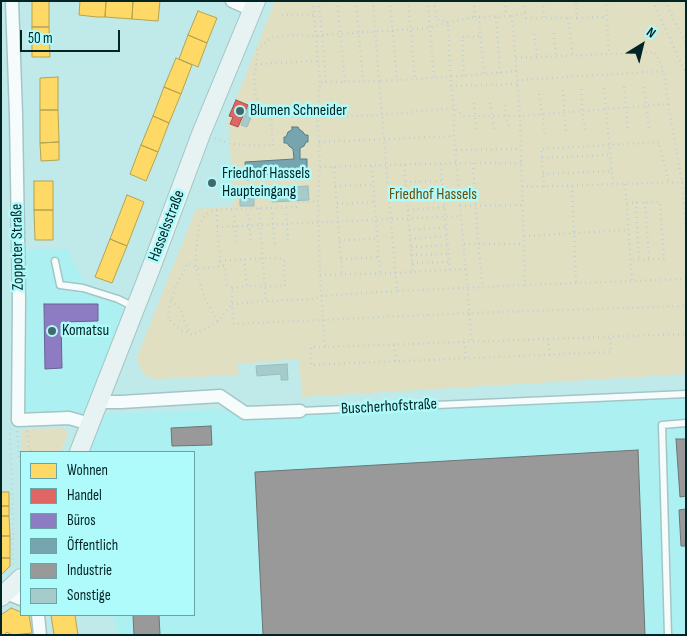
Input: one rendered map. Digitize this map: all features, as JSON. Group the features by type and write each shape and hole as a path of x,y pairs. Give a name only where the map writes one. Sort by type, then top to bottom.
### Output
{"street":[{"name":"Zoppoter Straße","path":"12,1 22,420"},
{"path":"232,1 254,6"},
{"name":"Hasselsstraße","path":"79,451 201,134 254,6"},
{"name":"Buscherhofstraße","path":"98,402 220,396 246,413 300,411"},
{"path":"22,420 69,418 90,424"},
{"path":"10,596 20,581"},
{"path":"38,616 40,635"}],"lane":[{"path":"54,261 60,285 83,288 118,299 135,308"},
{"name":"Buscherhofstraße","path":"300,411 686,394"},
{"path":"668,635 662,425 686,423"}],"path":[{"path":"313,1 320,83 316,117 320,167 318,201 320,275 325,347"},
{"path":"319,1 326,82"},
{"path":"337,1 345,82"},
{"path":"356,1 363,81"},
{"path":"372,1 397,291"},
{"path":"390,1 396,80"},
{"path":"408,1 415,79"},
{"path":"428,1 434,78"},
{"path":"434,1 436,19 448,22"},
{"path":"474,1 481,36 484,74"},
{"path":"505,1 506,16"},
{"path":"524,1 526,18 607,16"},
{"path":"543,1 544,18"},
{"path":"576,1 577,18"},
{"path":"608,1 606,2 609,54"},
{"path":"653,1 686,74"},
{"path":"665,1 686,45"},
{"path":"272,118 259,110 254,77 258,49 272,37 291,34 316,36 430,28 448,22 477,17 512,16 525,13"},
{"path":"282,15 314,16"},
{"path":"512,16 520,116 525,285"},
{"path":"496,17 500,73"},
{"path":"568,18 573,56"},
{"path":"448,22 454,136 472,342"},
{"path":"554,33 556,57"},
{"path":"534,34 537,57"},
{"path":"464,76 462,37 481,36"},
{"path":"516,58 655,52 664,71 668,104 684,182 686,232"},
{"path":"256,64 317,61"},
{"path":"320,83 434,78 517,71"},
{"path":"451,86 664,71"},
{"path":"624,87 628,130"},
{"path":"644,87 649,128"},
{"path":"604,88 613,184"},
{"path":"563,90 566,134"},
{"path":"581,90 586,133"},
{"path":"539,94 545,134"},
{"path":"474,103 477,131"},
{"path":"490,103 494,129"},
{"path":"505,104 509,128"},
{"path":"272,118 271,116 381,115 454,108 464,116 520,116 668,104"},
{"path":"201,134 230,144 273,146 272,118"},
{"path":"319,142 454,136"},
{"path":"544,186 541,149 659,142 669,182"},
{"path":"456,150 521,149"},
{"path":"542,158 610,155"},
{"path":"473,163 478,244 483,287"},
{"path":"320,167 522,163"},
{"path":"441,164 450,270"},
{"path":"404,165 413,272"},
{"path":"372,166 380,273"},
{"path":"334,167 342,274"},
{"path":"543,174 612,172"},
{"path":"405,182 443,181"},
{"path":"522,187 684,182"},
{"path":"625,184 632,281"},
{"path":"335,186 373,185"},
{"path":"572,186 576,283"},
{"path":"406,191 443,188"},
{"path":"407,200 444,199"},
{"path":"218,321 205,299 196,268 196,249 200,226 205,215 213,210 296,206 299,202 318,201"},
{"path":"337,204 374,202"},
{"path":"636,202 639,260"},
{"path":"645,202 649,259"},
{"path":"627,203 660,202 664,259 631,260"},
{"path":"460,206 523,205"},
{"path":"408,210 445,207"},
{"path":"260,208 266,301"},
{"path":"217,210 220,260 224,266 227,286 232,288 285,286 284,259 220,260"},
{"path":"272,213 275,245"},
{"path":"248,214 251,244"},
{"path":"286,214 288,243"},
{"path":"234,216 237,245"},
{"path":"217,227 461,216"},
{"path":"409,230 447,227"},
{"path":"524,236 629,230"},
{"path":"410,239 447,236"},
{"path":"340,240 377,239"},
{"path":"464,244 524,244"},
{"path":"411,246 448,245"},
{"path":"411,255 449,254"},
{"path":"341,259 378,257"},
{"path":"244,260 247,286"},
{"path":"412,263 449,262"},
{"path":"192,336 179,329 168,318 169,306 177,284 188,263 196,268 224,266"},
{"path":"320,275 466,269"},
{"path":"192,336 215,324 232,304 315,299 322,296 397,291 686,278"},
{"path":"232,288 234,324 469,312 686,306"},
{"path":"171,300 181,310 192,336"},
{"path":"610,337 612,352 311,364 311,347 686,334"},
{"path":"548,339 550,354"},
{"path":"464,342 466,358"},
{"path":"394,345 396,361"},
{"path":"22,420 31,451"},
{"path":"20,460 17,430 22,420"},
{"path":"20,578 13,570 10,430 22,420"},
{"path":"55,451 57,447"}],"shaded area":[{"path":"67,249 84,282 132,302 87,415 23,415 22,250"},
{"path":"686,392 686,635 118,635 113,616 195,616 195,451 86,451 102,414"}],"green space":[{"name":"Friedhof Hassels","path":"275,1 686,1 686,374 302,397 299,359 237,364 239,375 156,379 146,376 138,362 138,354 196,209 234,206 228,119"},
{"path":"64,428 68,433 61,451 22,451 21,429"}],"building: Wohnen":[{"path":"32,1 49,1 49,27 32,27"},
{"path":"80,1 106,1 105,17 79,15"},
{"path":"106,1 133,1 132,19 105,17"},
{"path":"133,1 160,1 158,21 132,19"},
{"path":"198,11 217,18 207,43 188,35"},
{"path":"32,27 49,27 50,57 32,57"},
{"path":"188,35 207,43 198,67 179,59"},
{"path":"176,58 192,65 181,94 164,87"},
{"path":"58,77 58,110 40,110 40,78"},
{"path":"164,87 181,94 169,123 153,116"},
{"path":"40,110 58,110 59,142 40,143"},
{"path":"153,116 169,123 158,152 141,145"},
{"path":"59,142 59,160 41,161 40,143"},
{"path":"141,145 158,152 146,181 130,174"},
{"path":"34,181 53,181 53,210 34,210"},
{"path":"127,195 144,202 127,246 110,239"},
{"path":"34,210 53,210 53,240 35,240"},
{"path":"110,239 127,246 112,283 95,277"},
{"path":"1,492 9,492 9,506 1,506"},
{"path":"1,506 9,506 9,516 1,516"},
{"path":"1,516 9,516 10,536 1,536"},
{"path":"1,536 10,536 10,558 1,558"},
{"path":"1,558 10,558 10,566 1,575"},
{"path":"11,608 20,612 20,616 29,616 32,633 12,635 7,632 1,635 1,615"},
{"path":"51,616 75,616 78,635 54,635"}],"building: Handel":[{"path":"236,100 248,105 238,127 230,124 233,117 229,116"}],"building: Büros":[{"path":"44,304 98,304 98,321 61,322 62,368 45,369"}],"building: Öffentlich":[{"path":"292,127 298,127 305,135 308,135 308,142 300,148 300,159 307,159 307,172 257,175 258,179 246,180 245,162 294,159 293,149 287,143 284,143 284,137 292,130"}],"building: Industrie":[{"path":"211,426 212,445 172,446 171,428"},
{"path":"676,439 686,439 686,496 680,497"},
{"path":"638,450 645,635 263,635 255,472"},
{"path":"686,509 686,546 681,546 679,510"},
{"path":"133,616 159,616 160,635 134,635"}],"building: Sonstige":[{"path":"249,105 255,107 247,127 241,125"},
{"path":"308,186 309,200 272,202 271,189"},
{"path":"254,198 254,206 240,206 240,199"},
{"path":"287,364 288,380 281,380 281,374 257,376 256,366"}],"place":[{"name":"Blumen Schneider","path":"240,111"},
{"name":"Friedhof Hassels Haupteingang","path":"212,183"},
{"name":"Komatsu","path":"52,331"}]}
